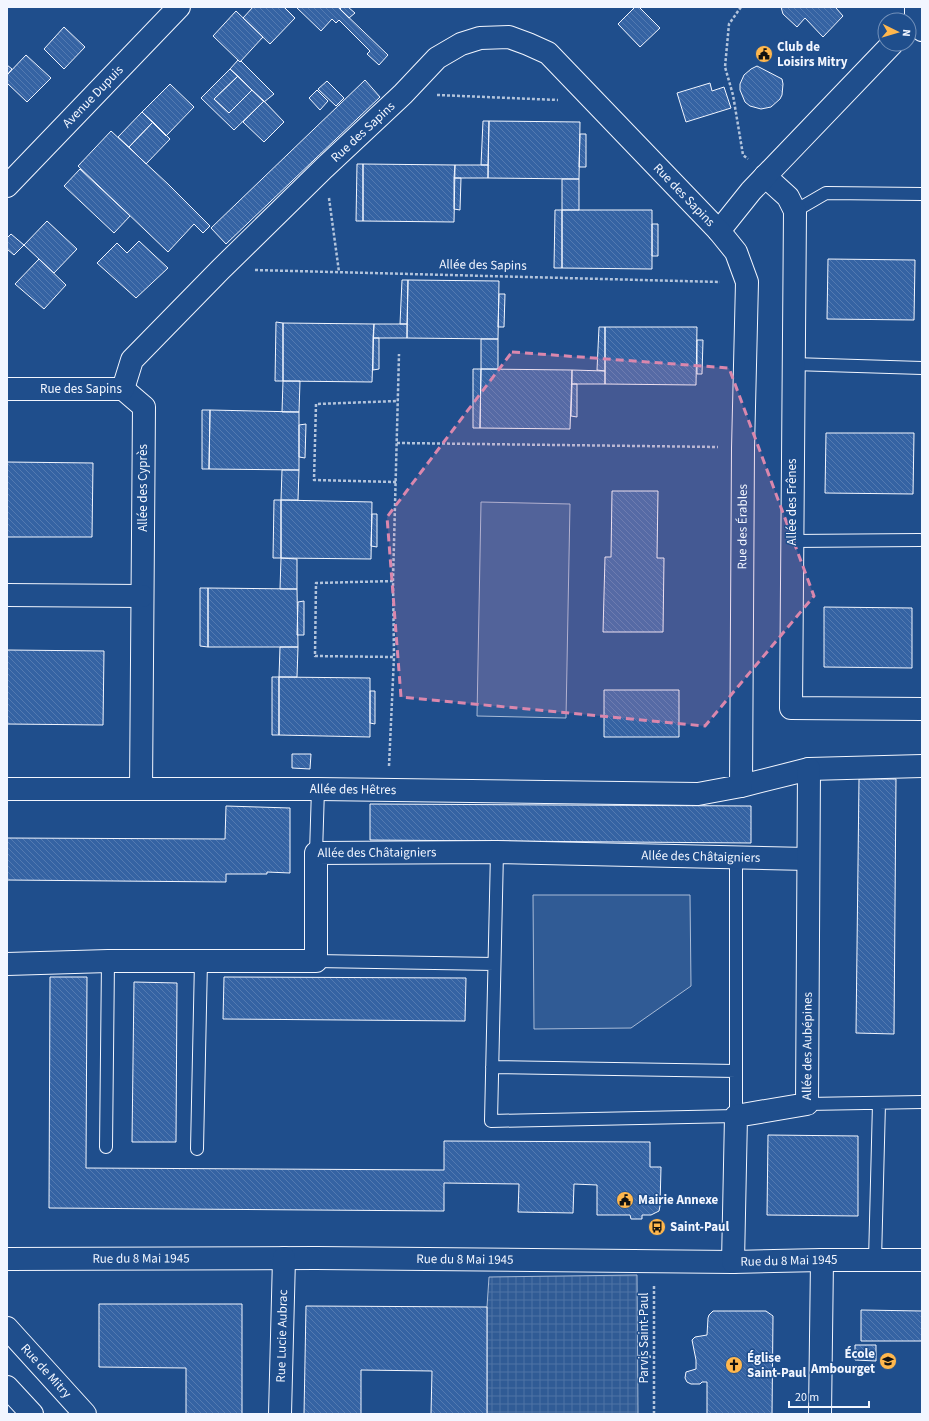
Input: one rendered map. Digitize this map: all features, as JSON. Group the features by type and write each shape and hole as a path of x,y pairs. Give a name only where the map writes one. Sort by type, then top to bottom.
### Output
{"street":[{"name":"Avenue Dupuis","path":"7,186 179,7"},
{"name":"Rue des Sapins","path":"7,389 123,389 132,360 220,270 324,168 403,94 437,58 461,44 480,38 509,37 548,54 719,231"},
{"path":"719,231 751,191 884,52"},
{"path":"765,176 788,197 795,211"},
{"name":"Allée des Frênes","path":"795,211 791,708 922,709"},
{"name":"Rue des Érables","path":"719,231 736,252 747,282 743,448 741,786"},
{"name":"Allée des Cyprès","path":"123,389 144,407 141,789"},
{"path":"7,595 142,596"},
{"path":"741,786 809,769 922,766"},
{"name":"Allée des Aubépines","path":"736,1116 807,1104 809,769"},
{"name":"Allée des Hêtres","path":"7,789 318,789 698,794 741,786"},
{"name":"Allée des Châtaigniers","path":"316,961 316,853 497,852 808,859"},
{"path":"7,964 108,961 316,961"},
{"path":"733,1262 736,1116"},
{"name":"Rue du 8 Mai 1945","path":"7,1258 284,1258 733,1262 922,1260"},
{"name":"Rue Lucie Aubrac","path":"280,1414 284,1258"},
{"path":"820,1414 822,1260"},
{"name":"Rue de Mitry","path":"7,1328 26,1351 85,1414"},
{"path":"7,1387 32,1414"}],"lane":[{"path":"795,211 826,194 922,194"},
{"path":"793,364 922,368"},
{"path":"792,541 920,540"},
{"path":"316,853 318,789"},
{"path":"497,852 491,1121 736,1116 736,858"},
{"path":"106,1147 108,961"},
{"path":"196,1149 201,961"},
{"path":"316,961 494,964"},
{"path":"492,1067 736,1070"},
{"path":"807,1104 922,1102"},
{"path":"875,1260 879,1103"}],"path":[{"path":"741,7 729,24 725,67 734,95 744,155 765,176"},
{"path":"403,94 594,101"},
{"path":"324,168 339,272"},
{"name":"Allée des Sapins","path":"220,270 747,282"},
{"path":"388,790 394,657 393,581 399,354"},
{"path":"396,482 314,480 316,404 398,401"},
{"path":"397,443 743,448"},
{"path":"393,581 316,583 315,656 394,657"},
{"name":"Parvis Saint-Paul","path":"654,1261 654,1414"},
{"path":"638,1356 654,1357"}],"highlighted area":[{"path":"512,352 729,368 814,596 705,726 401,697 387,517"}],"shaded area":[{"path":"481,502 570,504 566,718 477,716"},
{"path":"533,895 690,895 691,986 631,1028 534,1029"},
{"path":"637,1275 638,1414 487,1414 487,1307 489,1277"}],"building":[{"path":"253,7 284,7 295,18 270,44 243,18"},
{"path":"296,7 338,7 388,55 379,65 367,54 370,51 339,20 336,23 332,19 321,31"},
{"path":"342,7 348,7 355,13 349,18 340,9"},
{"path":"635,7 639,7 660,28 640,47 618,24"},
{"path":"781,7 836,7 843,16 823,37 805,18 797,27 783,14"},
{"path":"236,11 263,37 240,62 213,36"},
{"path":"64,27 85,47 64,69 44,49"},
{"path":"26,55 51,78 27,102 7,83 7,75"},
{"path":"238,60 240,62 241,61 274,94 264,102 230,69"},
{"path":"7,65 12,69 7,75"},
{"path":"757,66 782,79 782,95 780,99 771,107 761,109 750,106 745,102 740,90 740,84 744,75"},
{"path":"230,69 238,76 214,99 229,113 252,90 264,101 234,130 201,98"},
{"path":"238,76 252,90 229,113 214,99"},
{"path":"365,80 380,97 226,244 211,228"},
{"path":"327,81 344,98 336,106 318,89"},
{"path":"710,83 712,91 724,87 731,108 686,122 677,93"},
{"path":"170,84 194,107 166,136 142,112"},
{"path":"317,90 328,101 320,110 309,98"},
{"path":"264,101 284,122 264,142 243,122"},
{"path":"142,112 153,122 129,147 118,137"},
{"path":"483,121 489,121 488,165 481,165"},
{"path":"489,121 580,122 579,179 488,178"},
{"path":"153,122 170,139 146,164 129,147"},
{"path":"111,131 168,184 210,226 203,233 194,224 168,252 78,166"},
{"path":"580,134 586,134 586,167 579,167"},
{"path":"357,164 363,164 363,221 356,221"},
{"path":"363,164 455,165 454,222 363,221"},
{"path":"455,165 488,165 488,178 454,178"},
{"path":"80,169 130,216 114,233 64,186"},
{"path":"454,178 461,178 460,210 454,209"},
{"path":"562,179 579,179 579,210 562,210"},
{"path":"555,210 562,210 562,268 554,268"},
{"path":"562,210 652,210 652,269 562,268"},
{"path":"47,221 77,249 54,273 24,245"},
{"path":"652,224 658,224 658,256 652,256"},
{"path":"11,234 24,245 14,255 7,249 7,238"},
{"path":"139,241 168,268 136,298 97,263 117,243 127,253"},
{"path":"39,259 66,285 44,309 15,284"},
{"path":"828,259 915,260 914,320 827,319"},
{"path":"402,280 408,280 407,324 400,324"},
{"path":"408,280 499,281 498,339 407,338"},
{"path":"499,294 505,294 504,327 498,327"},
{"path":"276,322 283,323 283,381 275,381"},
{"path":"283,323 374,324 372,382 283,381"},
{"path":"374,324 407,324 407,338 373,338"},
{"path":"599,327 605,327 605,371 597,370"},
{"path":"605,327 697,327 696,385 605,384"},
{"path":"373,338 379,338 379,369 373,370"},
{"path":"481,339 498,339 498,369 481,369"},
{"path":"697,340 703,340 702,374 697,374"},
{"path":"473,369 481,369 480,428 473,428"},
{"path":"481,369 572,370 570,429 480,428"},
{"path":"572,370 605,371 605,384 572,384"},
{"path":"283,381 300,381 299,412 282,412"},
{"path":"572,384 577,384 577,417 571,416"},
{"path":"202,410 210,410 209,469 202,469"},
{"path":"210,410 299,412 299,470 209,469"},
{"path":"306,424 305,458 299,457 299,425"},
{"path":"826,433 914,433 913,494 825,493"},
{"path":"7,462 93,463 92,537 7,537"},
{"path":"282,470 299,470 298,500 281,500"},
{"path":"612,491 658,491 657,558 664,558 663,632 603,632 605,557 611,557"},
{"path":"274,500 281,500 281,558 273,558"},
{"path":"281,500 372,502 371,559 281,558"},
{"path":"372,514 377,514 377,547 371,546"},
{"path":"281,558 297,559 297,589 280,589"},
{"path":"200,588 208,588 208,647 200,646"},
{"path":"208,588 297,589 298,647 208,647"},
{"path":"304,601 304,635 297,635 298,602"},
{"path":"824,607 912,608 912,668 824,667"},
{"path":"280,647 298,647 297,677 279,677"},
{"path":"7,650 104,651 103,725 7,724"},
{"path":"272,677 279,677 279,735 272,735"},
{"path":"279,677 370,678 370,737 279,735"},
{"path":"604,690 679,690 679,737 604,737"},
{"path":"370,691 375,691 375,724 370,723"},
{"path":"292,754 311,754 310,769 292,768"},
{"path":"859,779 896,779 894,1034 856,1033"},
{"path":"370,804 751,806 751,843 370,840"},
{"path":"226,806 290,808 290,873 267,872 267,874 226,874 226,882 7,880 7,838 225,839"},
{"path":"50,977 87,977 86,1168 444,1170 444,1141 650,1142 650,1167 661,1167 659,1211 651,1215 642,1215 642,1219 631,1219 630,1215 597,1215 597,1185 574,1184 573,1213 518,1212 519,1184 444,1183 444,1211 49,1208"},
{"path":"224,977 466,978 465,1021 223,1019"},
{"path":"134,982 177,983 176,1142 132,1142"},
{"path":"768,1135 858,1136 858,1216 767,1215"},
{"path":"99,1304 242,1304 242,1414 186,1414 186,1368 99,1367"},
{"path":"306,1306 487,1307 487,1414 431,1414 432,1371 361,1370 361,1414 304,1414"},
{"path":"861,1310 922,1311 922,1341 861,1341"},
{"name":"Église Saint-Paul","path":"713,1311 766,1311 773,1316 772,1414 707,1414 707,1382 691,1384 687,1382 685,1378 686,1372 696,1369 696,1360 692,1340 695,1337 707,1335 708,1318"},
{"path":"855,1345 876,1345 876,1361 855,1360"}],"place":[{"name":"Club de Loisirs Mitry","path":"764,54"},
{"name":"Mairie Annexe","path":"625,1200"},
{"name":"Saint-Paul","path":"657,1227"},
{"name":"École Ambourget","path":"888,1361"},
{"name":"Église Saint-Paul","path":"734,1365"}]}
